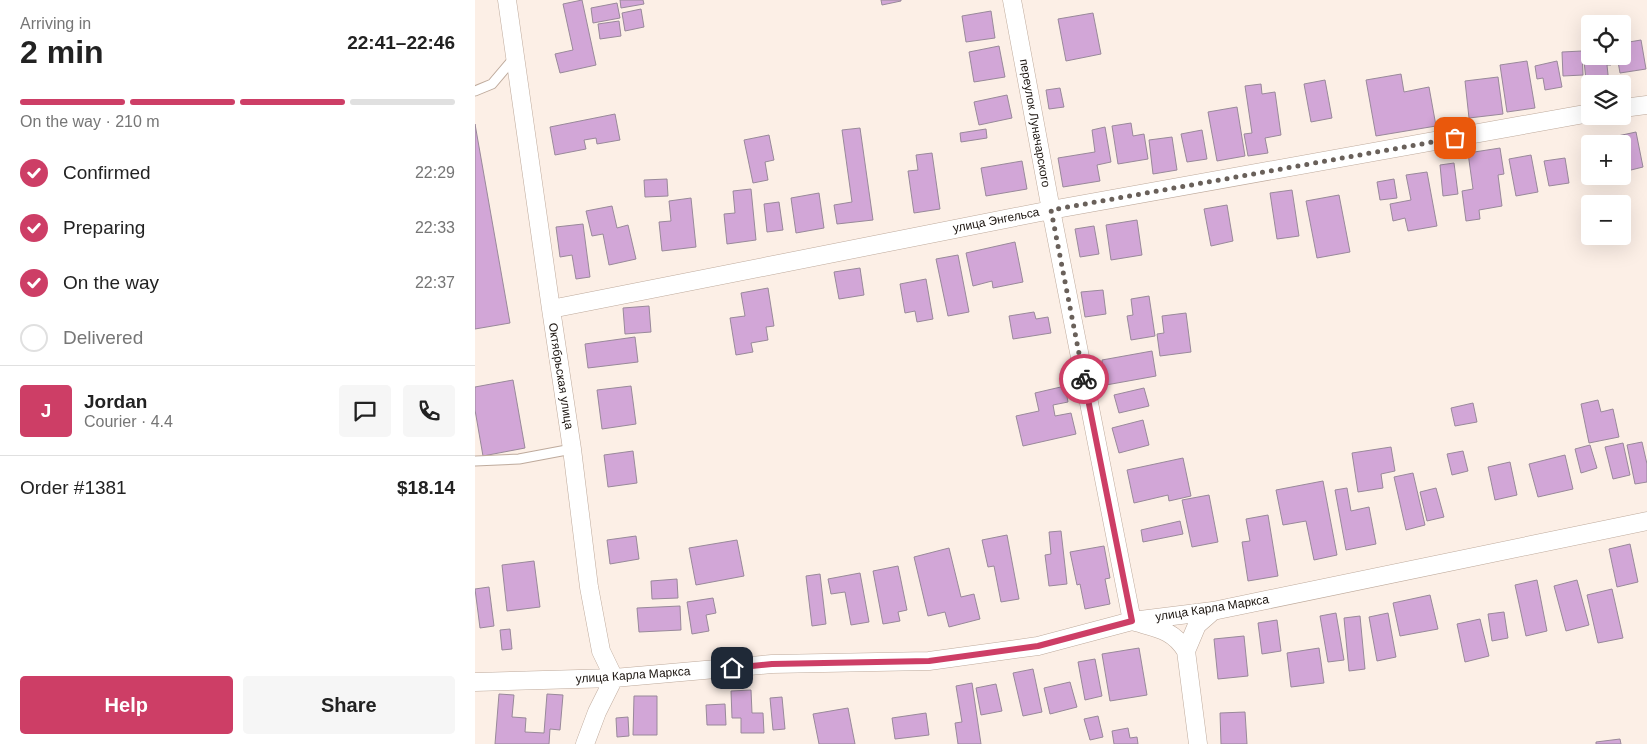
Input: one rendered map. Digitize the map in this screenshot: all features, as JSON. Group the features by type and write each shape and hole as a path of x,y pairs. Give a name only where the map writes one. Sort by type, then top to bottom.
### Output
{"street":[{"name":"Октябрьская улица","path":"507,0 572,449 589,587 601,651 613,678"},
{"name":"переулок Луначарского","path":"1012,0 1051,210 1132,621"},
{"path":"1631,107 1647,105"},
{"name":"улица Энгельса","path":"551,308 1051,210 1581,115"},
{"name":"улица Карла Маркса","path":"475,682 613,678 772,664 929,661 1038,646 1132,621 1213,611 1647,521"},
{"path":"1186,651 1197,625 1213,611"},
{"path":"1132,621 1165,631 1180,641 1186,651 1198,744"},
{"path":"585,744 613,678"}],"lane":[{"path":"475,91 493,84 515,56"},
{"path":"475,461 519,459 572,449"}],"building":[{"path":"582,0 596,65 560,73 555,54 573,50 563,4"},
{"path":"620,0 643,0 644,4 621,8"},
{"path":"881,0 901,0 901,1 882,5"},
{"path":"617,3 620,18 593,23 591,8"},
{"path":"641,9 644,27 625,31 622,13"},
{"path":"991,11 995,38 966,42 962,16"},
{"path":"1093,13 1101,54 1066,61 1058,19"},
{"path":"619,21 621,36 600,39 598,24"},
{"path":"1641,40 1646,69 1620,73 1619,65 1631,65 1631,42"},
{"path":"999,46 1005,77 974,82 969,52"},
{"path":"1581,51 1583,75 1563,76 1562,52"},
{"path":"1527,61 1535,108 1507,112 1500,65"},
{"path":"1557,61 1562,87 1545,90 1543,78 1537,79 1535,66"},
{"path":"1584,65 1607,65 1608,75 1585,75"},
{"path":"1401,74 1404,92 1429,87 1436,126 1376,136 1366,80"},
{"path":"1498,77 1503,114 1469,118 1465,81"},
{"path":"1325,80 1332,118 1311,122 1304,84"},
{"path":"1261,84 1262,94 1275,92 1281,135 1265,138 1268,153 1248,156 1244,134 1252,133 1245,86"},
{"path":"1060,88 1064,107 1049,109 1046,90"},
{"path":"1007,95 1012,118 979,125 974,102"},
{"path":"1237,107 1245,156 1217,161 1208,112"},
{"path":"615,114 620,140 597,144 596,138 584,140 586,149 555,155 550,127"},
{"path":"1131,123 1133,136 1144,134 1148,159 1118,164 1112,126"},
{"path":"475,124 510,323 475,329"},
{"path":"1105,127 1111,162 1097,165 1100,181 1063,187 1058,158 1095,152 1092,130"},
{"path":"860,128 873,220 837,224 834,205 852,202 842,130"},
{"path":"986,129 987,138 961,142 960,133"},
{"path":"1202,130 1207,159 1187,162 1181,134"},
{"path":"1636,132 1643,167 1631,170 1631,135 1622,135"},
{"path":"769,135 774,160 765,162 768,180 753,183 744,140"},
{"path":"1172,137 1177,170 1153,174 1149,140"},
{"path":"1500,148 1504,174 1498,175 1502,206 1479,210 1480,219 1466,221 1462,191 1473,189 1468,153"},
{"path":"932,153 940,209 914,213 908,171 918,170 916,155"},
{"path":"1531,155 1538,192 1516,196 1509,159"},
{"path":"1565,158 1569,183 1549,186 1544,161"},
{"path":"1022,161 1027,189 986,196 981,168"},
{"path":"1454,163 1458,194 1443,196 1440,165"},
{"path":"1427,172 1437,226 1408,231 1405,218 1393,221 1390,204 1411,200 1406,175"},
{"path":"667,179 668,196 645,197 644,180"},
{"path":"1394,179 1397,198 1380,200 1377,182"},
{"path":"751,189 756,240 727,244 724,214 735,213 733,191"},
{"path":"1292,190 1299,236 1277,239 1270,193"},
{"path":"819,193 824,228 796,233 791,198"},
{"path":"1339,195 1350,252 1317,258 1306,201"},
{"path":"691,198 696,247 662,251 659,222 671,221 669,201"},
{"path":"779,202 783,230 767,232 764,204"},
{"path":"1227,205 1233,241 1211,246 1204,209"},
{"path":"612,206 617,228 628,225 636,259 609,265 603,234 592,236 586,211"},
{"path":"1137,220 1142,255 1111,260 1106,225"},
{"path":"583,224 590,277 576,279 572,255 560,257 556,227"},
{"path":"1094,226 1099,254 1080,257 1075,229"},
{"path":"1015,242 1023,282 993,288 992,281 973,286 966,253"},
{"path":"958,255 969,312 948,316 936,259"},
{"path":"860,268 864,295 839,299 834,272"},
{"path":"926,279 933,319 917,322 915,311 905,313 900,284"},
{"path":"768,288 774,326 766,327 768,340 751,343 753,352 736,355 730,318 745,316 741,293"},
{"path":"1103,290 1106,314 1085,317 1081,292"},
{"path":"1149,296 1155,336 1131,340 1127,316 1133,315 1131,299"},
{"path":"649,306 651,332 625,334 623,308"},
{"path":"1034,312 1036,319 1048,317 1051,333 1013,339 1009,316"},
{"path":"1186,313 1191,352 1160,356 1157,334 1164,333 1162,316"},
{"path":"635,337 638,362 588,368 585,344"},
{"path":"1152,351 1156,376 1106,385 1102,360"},
{"path":"513,380 525,448 483,456 475,410 475,387"},
{"path":"631,386 636,424 602,429 597,390"},
{"path":"1065,386 1068,402 1053,405 1055,416 1071,413 1076,434 1023,446 1016,416 1039,411 1035,393"},
{"path":"1144,388 1149,406 1119,413 1114,395"},
{"path":"1598,400 1601,412 1613,409 1619,437 1589,443 1581,404"},
{"path":"1473,403 1477,422 1455,426 1451,408"},
{"path":"1143,420 1149,445 1119,453 1112,428"},
{"path":"1642,442 1647,464 1647,482 1635,484 1627,445"},
{"path":"1623,443 1630,475 1613,479 1605,447"},
{"path":"1590,445 1597,468 1581,473 1575,449"},
{"path":"1391,447 1395,471 1381,474 1383,488 1358,492 1352,453"},
{"path":"633,451 637,483 608,487 604,455"},
{"path":"1463,451 1468,471 1452,475 1447,454"},
{"path":"1565,455 1573,489 1538,497 1529,464"},
{"path":"1183,458 1191,496 1169,501 1168,495 1134,503 1127,470"},
{"path":"1510,462 1517,495 1495,500 1488,467"},
{"path":"1413,473 1425,525 1406,530 1394,477"},
{"path":"1323,481 1337,555 1314,560 1306,521 1283,525 1276,490"},
{"path":"1347,488 1351,511 1369,507 1376,544 1346,550 1335,490"},
{"path":"1436,488 1444,517 1427,521 1420,492"},
{"path":"1209,495 1218,542 1192,547 1182,500"},
{"path":"1268,515 1278,576 1248,581 1242,542 1250,541 1246,519"},
{"path":"1180,521 1183,534 1143,542 1141,530"},
{"path":"1061,531 1067,584 1049,586 1045,555 1051,554 1049,532"},
{"path":"1007,535 1019,599 1001,602 994,566 988,567 982,540"},
{"path":"636,536 639,559 610,564 607,540"},
{"path":"737,540 744,576 696,585 689,548"},
{"path":"1630,544 1638,582 1617,587 1609,549"},
{"path":"1104,546 1110,578 1105,579 1110,604 1085,609 1080,584 1077,585 1070,552"},
{"path":"949,548 961,597 974,594 980,619 949,627 945,612 928,616 914,557"},
{"path":"534,561 540,607 507,611 502,565"},
{"path":"898,566 907,610 898,612 900,621 883,624 873,571"},
{"path":"860,573 869,622 851,625 845,592 831,594 828,579"},
{"path":"820,574 826,624 812,626 806,576"},
{"path":"677,579 678,598 652,599 651,581"},
{"path":"1537,580 1547,631 1526,636 1515,585"},
{"path":"1577,580 1589,625 1566,631 1554,586"},
{"path":"489,587 494,626 480,628 475,589"},
{"path":"1612,589 1623,638 1598,643 1587,595"},
{"path":"1430,595 1438,629 1400,636 1393,603"},
{"path":"713,598 716,613 706,615 709,631 692,634 687,602"},
{"path":"680,606 681,630 639,632 637,608"},
{"path":"1504,612 1508,638 1492,641 1488,614"},
{"path":"1336,613 1344,660 1328,662 1320,616"},
{"path":"1388,613 1396,657 1377,661 1369,617"},
{"path":"1360,616 1365,669 1349,671 1344,618"},
{"path":"1480,619 1489,656 1465,662 1457,624"},
{"path":"1277,620 1281,651 1262,654 1258,623"},
{"path":"510,629 512,649 502,650 500,630"},
{"path":"1244,636 1248,676 1218,679 1214,639"},
{"path":"1139,648 1147,695 1110,701 1102,654"},
{"path":"1319,648 1324,683 1291,687 1287,653"},
{"path":"1095,659 1102,696 1085,700 1078,662"},
{"path":"1033,669 1042,712 1023,716 1013,673"},
{"path":"1070,682 1077,707 1050,714 1044,688"},
{"path":"972,683 981,744 958,744 955,723 962,722 956,686"},
{"path":"996,684 1002,711 981,715 976,688"},
{"path":"751,690 752,713 763,713 764,733 741,733 741,718 732,718 731,691"},
{"path":"499,694 514,695 512,717 526,718 525,732 544,733 547,694 563,695 560,730 550,729 549,744 495,744"},
{"path":"634,696 657,696 657,735 633,735"},
{"path":"782,697 785,729 773,730 770,698"},
{"path":"725,704 726,725 707,725 706,705"},
{"path":"848,708 855,744 819,744 813,714"},
{"path":"1245,712 1247,744 1221,744 1220,713"},
{"path":"926,713 929,735 895,739 892,718"},
{"path":"1098,716 1103,737 1090,740 1084,719"},
{"path":"628,717 629,736 617,737 616,718"},
{"path":"1128,728 1130,738 1137,737 1138,744 1114,744 1112,731"},
{"path":"1620,739 1621,744 1596,744 1596,742"}],"way so far":[{"path":"1084,379 1051,210 1455,138"}],"route":[{"path":"732,668 772,664 929,661 1038,646 1132,621 1084,379"}]}
